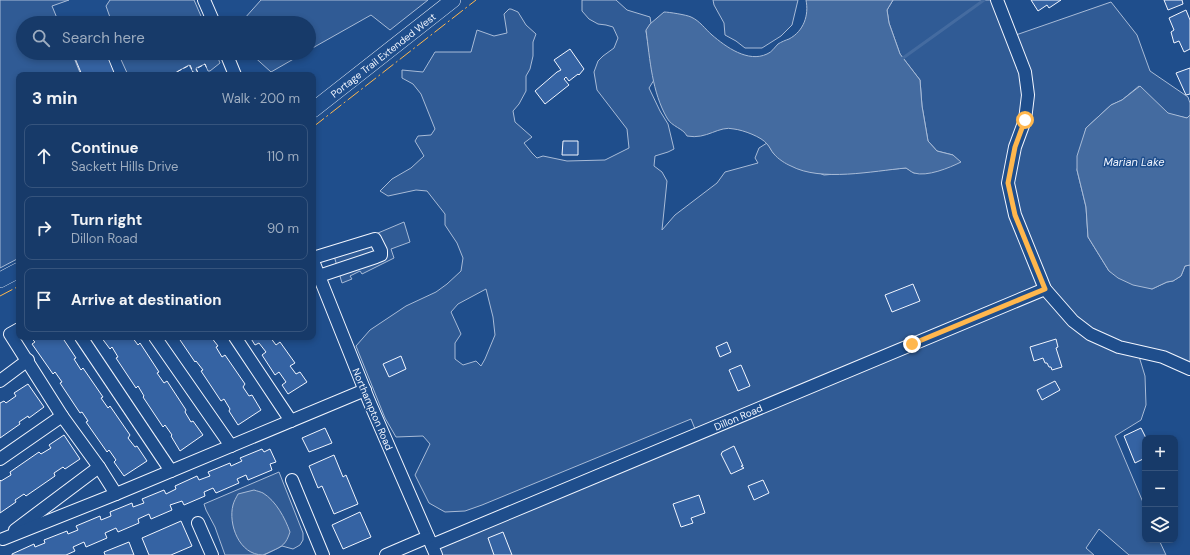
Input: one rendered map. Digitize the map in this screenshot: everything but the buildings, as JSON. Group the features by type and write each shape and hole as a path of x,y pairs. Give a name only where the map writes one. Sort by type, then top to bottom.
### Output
{"main road":[{"name":"Portage Trail Extended West","path":"316,108 453,0"},
{"path":"0,280 16,272"}],"street":[{"path":"204,0 211,16"},
{"path":"997,0 1025,72 1028,95 1025,120 1015,147 1008,183 1015,215 1045,289 1073,321 1090,334 1119,347 1163,357 1190,369"},
{"path":"229,60 234,72"},
{"path":"316,257 375,239 381,251 381,255 376,258 319,276"},
{"name":"Northampton Road","path":"316,269 365,390 432,546"},
{"name":"Dillon Road","path":"386,555 432,546 1045,289"},
{"path":"16,331 10,334 28,360 62,416 99,466 116,494"},
{"path":"83,340 170,471"},
{"path":"157,340 231,446"},
{"path":"237,340 291,421"},
{"path":"0,381 28,360"},
{"path":"99,466 3,539 116,494 365,390"},
{"path":"0,459 62,416"},
{"path":"292,480 323,555"},
{"path":"198,522 212,555"}],"shaded area":[{"path":"0,0 69,0 52,6 56,16 16,16 16,60 75,60 80,72 16,72 16,260 0,268"},
{"path":"110,0 194,0 201,16 110,16 106,6"},
{"path":"261,0 428,0 390,30 371,15 316,46 316,16 247,16"},
{"path":"582,0 616,0 627,10 650,17 651,23 646,31 654,80 649,88 668,124 674,149 655,156 654,166 662,172 667,181 662,230 675,215 717,183 725,172 758,163 755,158 759,148 767,143 774,154 824,175 906,168 914,173 960,162 953,155 937,151 928,141 922,106 920,80 900,54 889,23 887,10 893,0 997,0 1013,36 1111,2 1137,35 1150,71 1188,97 1190,103 1190,115 1187,118 1168,114 1139,86 1122,100 1111,105 1086,128 1077,170 1086,207 1088,237 1109,271 1152,289 1167,282 1173,281 1181,276 1185,266 1190,265 1190,369 1138,353 1145,376 1146,405 1141,420 1115,436 1142,500 1142,543 1160,543 1166,555 1129,555 1099,529 1086,548 1094,555 436,555 432,545 697,434 691,419 482,505 465,511 445,512 429,503 415,475 430,444 423,436 396,437 385,418 356,346 370,330 406,306 436,292 461,271 463,258 457,243 445,225 445,214 427,191 416,190 388,196 380,191 392,179 411,168 424,156 415,141 418,136 431,135 435,129 421,94 413,84 402,78 402,70 423,72 435,52 471,52 477,30 494,36 507,33 504,14 509,9 518,12 526,25 536,34 533,42 533,56 530,69 526,76 526,91 519,104 513,111 515,122 532,137 524,143 537,158 543,156 567,161 605,160 629,148 627,129 597,90 594,72 598,61 614,48 618,38 613,27 598,24 589,19 582,11","holes":["486,289 493,317 495,335 481,366 476,361 463,365 455,359 455,343 461,334 451,312 458,304"]},
{"path":"713,0 798,0 792,25 781,36 762,48 745,48 725,35 724,23 714,5"},
{"path":"121,60 219,60 220,63 210,71 208,71 205,64 196,68 198,72 193,72 189,65 176,72 127,72"},
{"path":"258,60 292,60 271,72"},
{"path":"404,222 410,242 391,249 394,258 362,274 360,271 350,276 352,279 342,283 332,249 352,244"},
{"path":"279,472 303,533 303,540 300,545 293,549 282,546 264,555 225,555 215,527 204,504"}],"water":[{"path":"806,0 893,0 887,10 889,23 900,54 920,80 922,106 928,141 937,151 953,155 961,162 944,169 925,174 914,173 906,168 847,174 817,173 803,171 784,163 772,152 765,141 747,132 728,128 694,137 687,136 683,131 669,121 658,98 652,76 646,30 650,24 664,12 689,16 731,49 752,57 760,56 769,53 778,44 794,36 798,32 806,17"},
{"name":"Marian Lake","path":"1140,86 1168,113 1187,118 1190,115 1190,265 1185,266 1181,276 1173,281 1167,282 1152,289 1133,285 1118,278 1109,271 1088,237 1086,207 1077,170 1077,156 1086,128 1111,105 1122,100"},
{"path":"254,490 263,493 272,500 286,521 290,532 284,544 279,548 263,555 255,554 247,550 237,537 232,521 233,505 238,494"}],"waterway":[{"path":"903,58 984,0"}],"fence":[{"path":"198,72 196,69 205,64 207,69"},
{"path":"177,72 190,65 193,72"}],"power":[{"path":"316,125 476,0"},
{"path":"0,296 16,288"}],"route":[{"path":"912,344 1045,289 1015,215 1008,183 1015,147 1025,120"}]}
